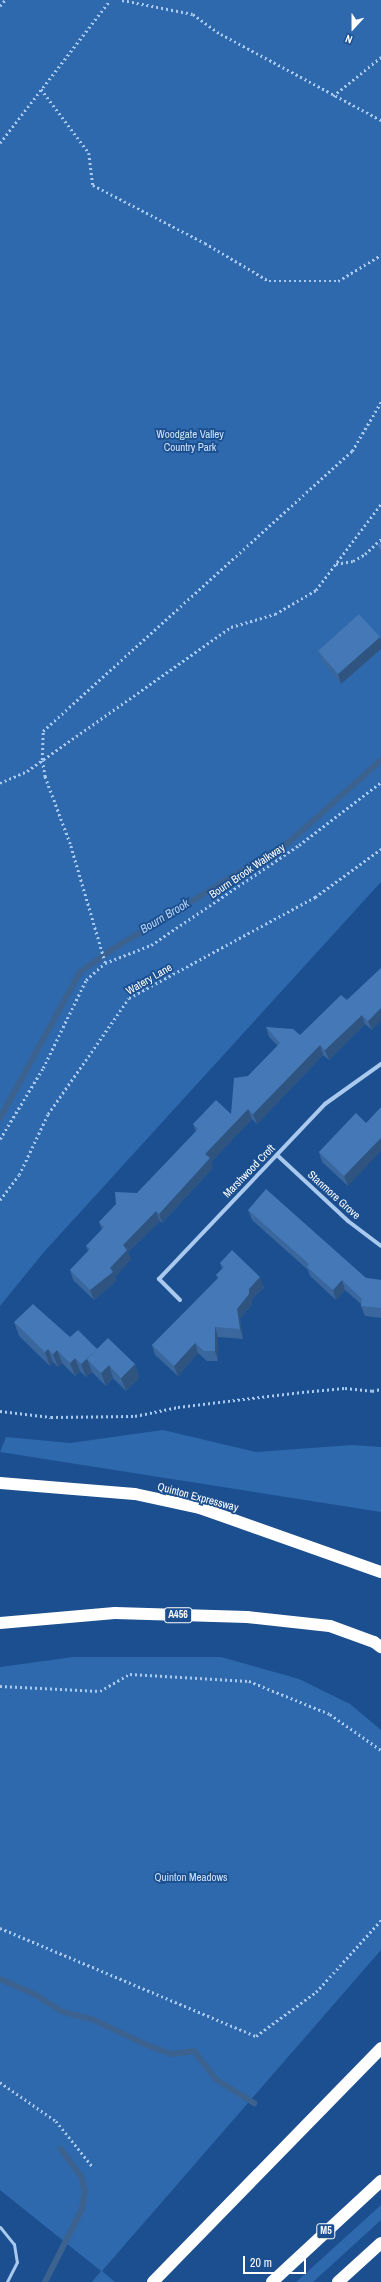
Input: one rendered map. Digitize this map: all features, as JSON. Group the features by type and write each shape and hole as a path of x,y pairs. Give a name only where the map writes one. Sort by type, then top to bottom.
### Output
{"highway":[{"name":"Quinton Expressway","path":"0,1483 136,1494 200,1508 381,1572"},
{"name":"A456","path":"0,1623 115,1613 247,1618 330,1626 374,1642 381,1647"},
{"path":"153,2282 381,2048"},
{"name":"M5","path":"272,2282 381,2181"},
{"path":"338,2282 381,2243"}],"street":[{"name":"Marshwood Croft","path":"180,1300 159,1279 277,1156 324,1104 381,1064"},
{"name":"Stanmore Grove","path":"277,1156 348,1221 381,1246"}],"lane":[{"path":"0,2227 14,2244 17,2262 7,2282"}],"path":[{"path":"0,6 5,0"},
{"path":"1,140 110,0"},
{"path":"122,0 193,14 221,34 333,96 381,120"},
{"path":"333,96 381,57"},
{"path":"41,89 89,153 93,185 205,243 269,281 338,281 381,255"},
{"path":"104,963 70,844 45,777 42,760 43,731 352,451 381,402"},
{"path":"0,783 27,771 232,628 275,614 316,590 381,504"},
{"path":"336,564 353,560 366,554 381,539"},
{"name":"Bourn Brook Walkway","path":"0,1139 43,1068 86,980 104,963 151,945 299,844 381,782"},
{"name":"Watery Lane","path":"0,1200 19,1175 48,1114 129,998 315,897 381,849"},
{"path":"0,1411 51,1417 136,1416 178,1407 302,1392 345,1388 372,1391 381,1389"},
{"path":"0,1686 100,1691 130,1674 248,1681 330,1714 381,1750"},
{"path":"0,1928 256,2036 316,1992 381,1920"},
{"path":"0,2082 56,2121 92,2166"}],"green space":[{"name":"Woodgate Valley Country Park","path":"0,0 381,0 381,882 44,1252 0,1306"},
{"path":"163,1430 256,1452 352,1445 381,1447 381,1512 0,1452 6,1437 70,1443"},
{"name":"Quinton Meadows","path":"73,1657 221,1657 299,1679 350,1704 381,1730 381,1950 102,2271 115,2282 92,2282 101,2271 0,2190 0,1667"},
{"path":"381,2205 381,2220 313,2282 296,2282"}],"building":[{"path":"381,542 381,550 377,545"},
{"path":"359,614 380,637 338,674 318,651"},
{"path":"381,968 381,1008 368,1021 362,1015 325,1050 320,1045 253,1114 248,1109 205,1154 210,1158 159,1214 156,1211 123,1245 127,1250 110,1268 113,1272 90,1290 70,1270 90,1249 86,1246 104,1227 99,1222 116,1204 115,1192 137,1193 198,1129 193,1124 216,1100 231,1114 234,1078 248,1076 280,1043 266,1027 293,1029 300,1035 341,995 347,1000"},
{"path":"381,1107 381,1138 344,1176 319,1152 356,1113 366,1123"},
{"path":"266,1189 366,1278 381,1280 381,1308 361,1306 362,1299 342,1280 333,1290 307,1267 309,1264 248,1210"},
{"path":"232,1250 260,1277 249,1289 249,1294 237,1309 240,1329 215,1327 215,1351 204,1351 195,1343 174,1366 152,1345 219,1277 216,1275 224,1267 220,1263"},
{"path":"33,1304 70,1337 78,1330 97,1349 81,1364 75,1358 70,1363 57,1350 53,1354 48,1349 45,1352 14,1322"},
{"path":"108,1338 135,1364 121,1378 109,1365 101,1373 87,1359"}],"waterway":[{"name":"Bourn Brook","path":"0,1118 80,972 111,950 288,843 381,760"},
{"path":"0,1979 34,1994 63,2012 94,2020 147,2045 172,2054 194,2051 217,2080 254,2103"},
{"path":"45,2282 82,2209 85,2191 81,2176 61,2149"}]}
